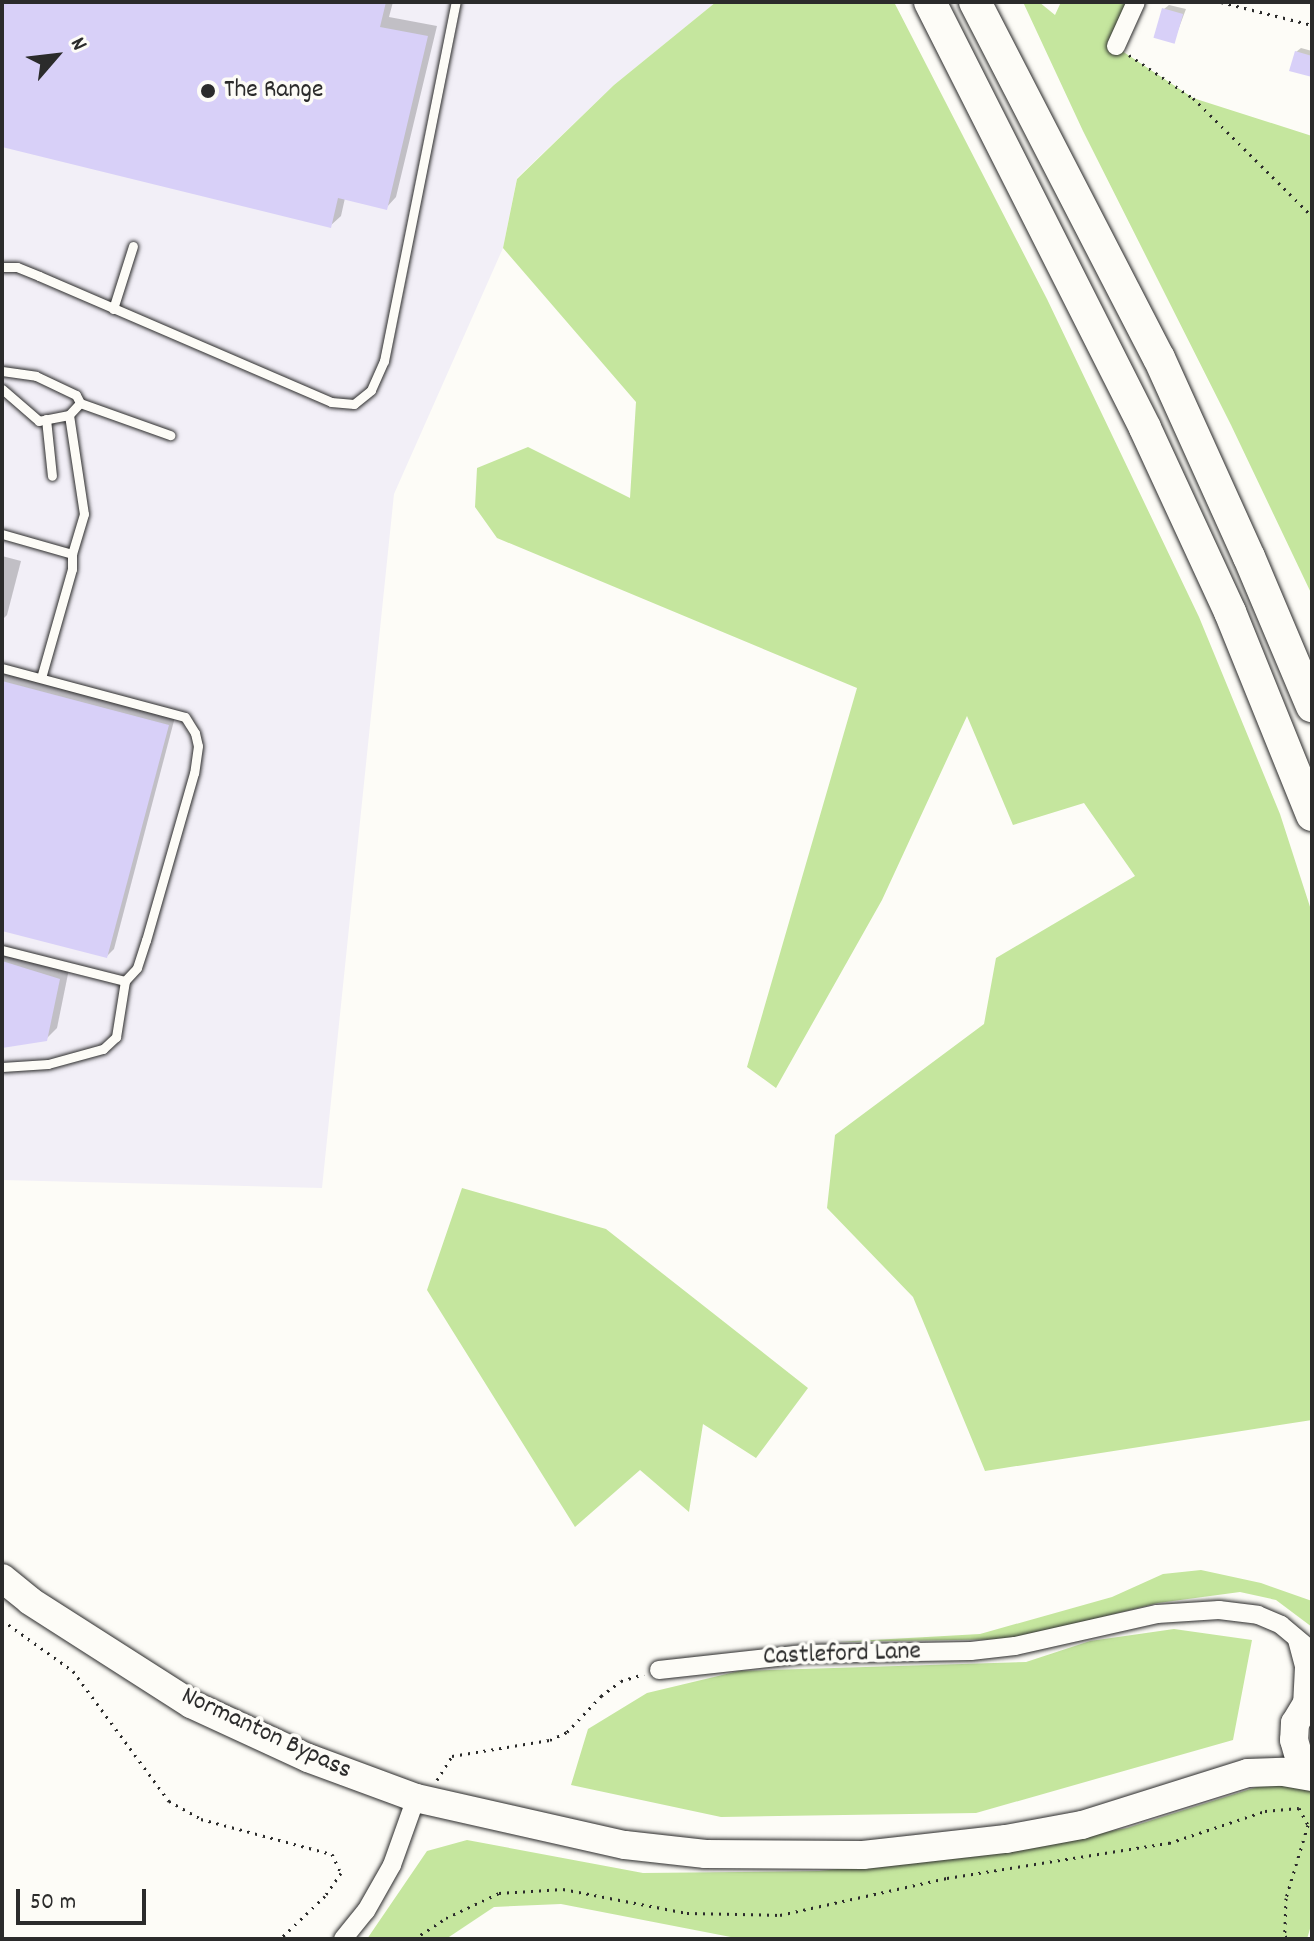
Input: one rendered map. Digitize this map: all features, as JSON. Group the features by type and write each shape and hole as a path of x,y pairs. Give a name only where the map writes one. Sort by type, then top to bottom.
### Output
{"highway":[{"path":"930,2 1145,428 1230,612 1312,815"},
{"path":"975,2 1159,358 1312,706"}],"main road":[{"name":"Normanton Bypass","path":"2,1578 30,1601 191,1704 308,1758 420,1799"},
{"path":"1248,1773 1303,1709"},
{"path":"1303,1709 1296,1753 1312,1777"},
{"path":"420,1799 625,1845 705,1854 863,1855 1006,1839 1082,1825 1248,1773 1283,1772 1312,1777"}],"street":[{"path":"1116,46 1136,2"},
{"name":"Castleford Lane","path":"659,1670 804,1654 971,1651 1015,1646 1157,1614 1219,1610 1258,1615 1281,1625 1312,1651"},
{"path":"1297,1640 1304,1667 1303,1709"},
{"path":"343,1939 366,1911 392,1865 420,1799"}],"lane":[{"path":"2,267 17,267 331,402 354,404 371,390 384,361 456,2"},
{"path":"113,309 133,246"},
{"path":"2,371 36,376 76,395 80,403 170,435"},
{"path":"2,389 30,416 46,419 69,415 80,403"},
{"path":"41,678 84,514 69,415"},
{"path":"46,419 52,476"},
{"path":"2,534 72,554"},
{"path":"2,668 185,717 195,733 198,746 190,788 137,968 125,981 116,1037 103,1049 48,1064 2,1067"},
{"path":"2,950 125,981"}],"path":[{"path":"1221,2 1312,25"},
{"path":"1116,46 1193,98 1312,216"},
{"path":"2,1620 73,1671 169,1801 201,1819 332,1854 341,1873 325,1896 280,1939"},
{"path":"420,1799 452,1756 550,1740 567,1732 601,1696 621,1681 659,1670"},
{"path":"414,1939 446,1918 499,1893 563,1889 687,1913 780,1915 947,1878 1169,1843 1265,1811 1299,1808 1308,1825 1286,1898 1285,1936 1290,1939"}],"shaded area":[{"path":"2,2 716,2 614,85 517,178 503,248 394,494 322,1188 2,1180"}],"green space":[{"path":"716,2 894,2 1047,299 1199,617 1280,814 1312,913 1312,1420 985,1471 913,1297 827,1208 835,1135 984,1024 996,958 1135,876 1084,803 1013,825 967,716 882,900 776,1088 747,1067 857,688 497,538 475,507 477,468 528,447 630,498 636,402 503,248 517,179 614,85"},
{"path":"1023,2 1039,2 1055,15 1061,2 1137,2 1116,47 1193,98 1312,136 1312,595 1231,425 1083,131"},
{"path":"462,1188 606,1229 808,1388 756,1458 703,1424 689,1512 640,1470 575,1527 427,1290"},
{"path":"1201,1570 1261,1583 1312,1601 1312,1627 1276,1600 1240,1592 1158,1603 1014,1639 837,1642 980,1634 1112,1597 1163,1574"},
{"path":"1174,1629 1252,1640 1233,1740 976,1813 721,1817 571,1785 588,1729 647,1693 739,1671 1026,1662 1090,1641"},
{"path":"1276,1781 1312,1787 1312,1922 1307,1939 741,1939 561,1904 494,1907 446,1939 367,1939 427,1851 467,1840 643,1873 819,1871 997,1852 1127,1828"}],"building":[{"name":"The Range","path":"2,2 386,2 380,27 428,36 387,210 338,198 331,228 2,147"},
{"path":"1162,8 1183,14 1175,44 1153,38"},
{"path":"1295,51 1312,56 1312,77 1289,71"},
{"path":"2,681 169,725 107,958 2,931"},
{"path":"2,961 60,979 47,1041 2,1048"}],"place":[{"name":"The Range","path":"208,91"}]}
